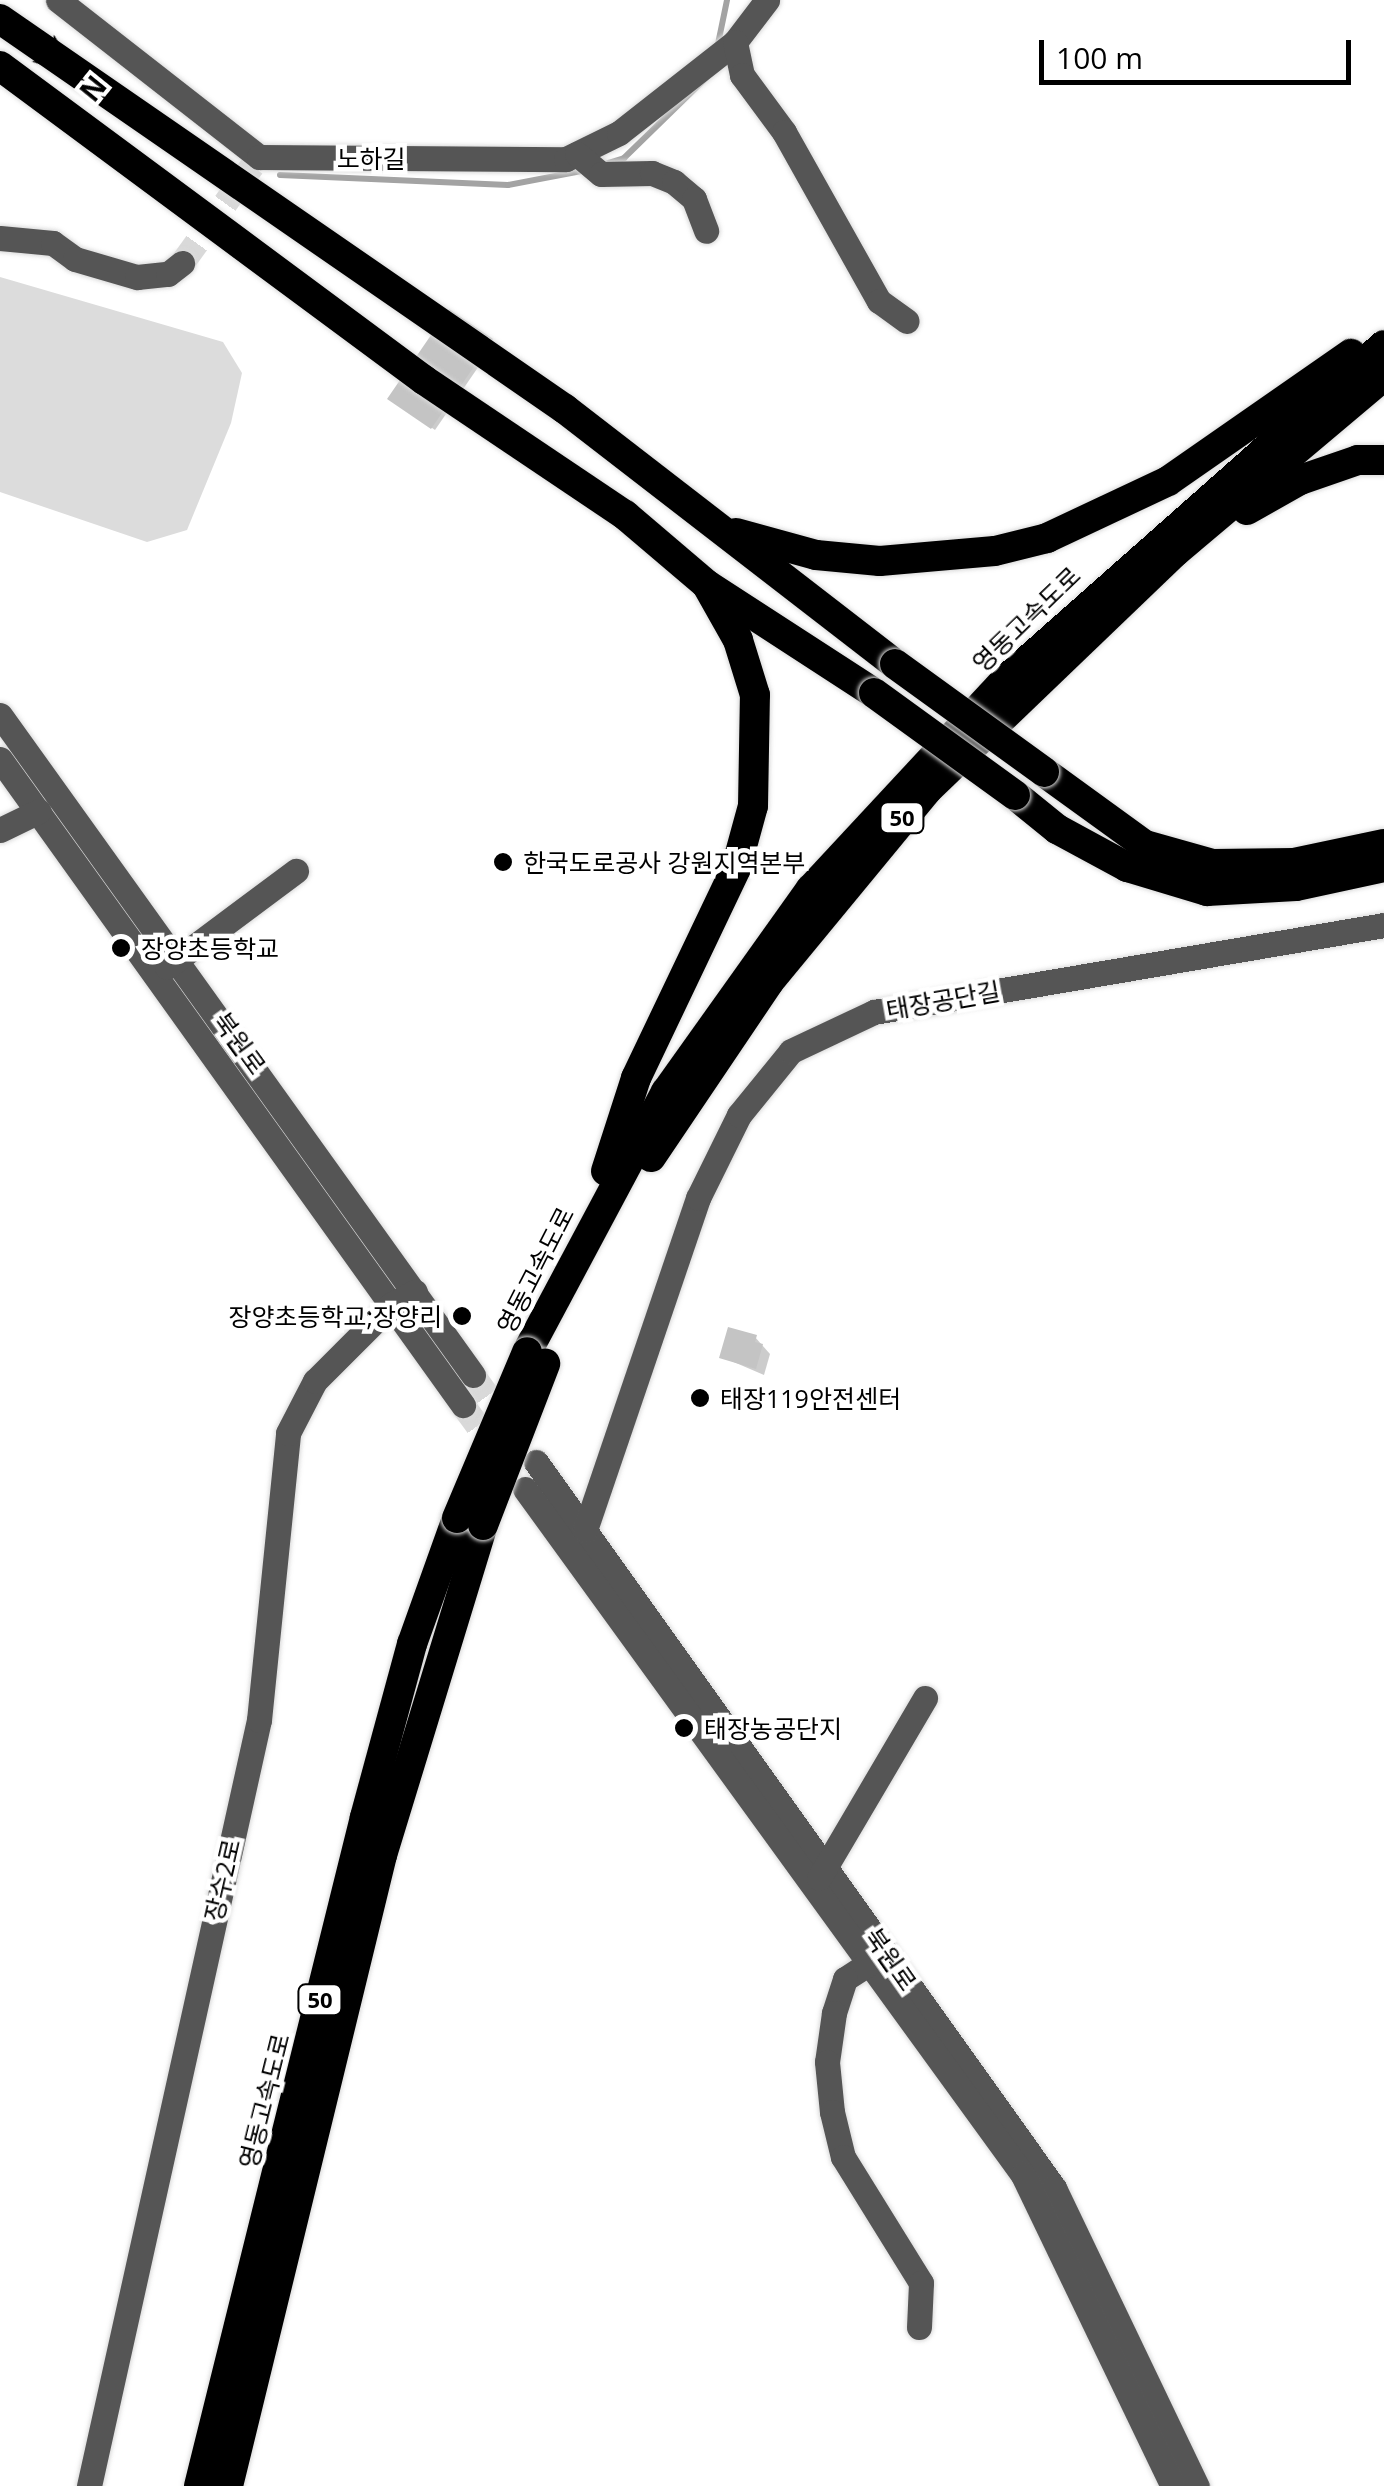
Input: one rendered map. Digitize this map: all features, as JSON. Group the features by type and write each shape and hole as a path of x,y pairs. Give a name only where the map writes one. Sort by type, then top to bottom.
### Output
{"highway":[{"path":"4,0 7,25 566,409 895,664 1145,845 1214,864 1294,864 1384,844"},
{"path":"0,66 424,380 625,515 706,584 874,693 1058,830 1127,867 1207,891 1296,886 1384,867"},
{"path":"721,529 816,555 880,562 978,553 1047,538 1168,481 1384,334"},
{"name":"영동고속도로","path":"200,2486 365,1818 412,1644 470,1522 587,1231 666,1092 732,997 902,784 1113,578 1384,345"},
{"name":"영동고속도로","path":"536,1358 630,1190 769,982 846,882 1044,672 1176,552 1384,376"},
{"path":"1176,552 1300,480 1358,460 1384,460"},
{"path":"587,1231 636,1078 736,868 753,806 755,695 738,640 706,584"},
{"name":"영동고속도로","path":"228,2486 382,1855 470,1522"}],"street":[{"name":"노하길","path":"58,0 256,162 587,162 705,60 733,43"},
{"path":"768,0 733,43 742,75 784,132 879,302 907,320"},
{"path":"587,162 652,173 674,182 694,198 706,231"},
{"path":"0,238 53,243 88,264 137,277 168,274 182,262"},
{"name":"북원로","path":"0,716 178,958 404,1298 462,1405"},
{"name":"북원로","path":"0,760 155,976 404,1298 473,1376"},
{"path":"0,830 38,811"},
{"path":"155,976 296,871"},
{"name":"태장공단길","path":"575,1537 698,1198 739,1116 790,1051 874,1012 1384,925"},
{"name":"장수2로","path":"90,2486 259,1720 288,1433 315,1381 404,1298"},
{"name":"북원로","path":"536,1462 575,1537 820,1878 1054,2188 1198,2486"},
{"name":"북원로","path":"525,1489 575,1537"},
{"path":"820,1878 925,1698"},
{"name":"북원로","path":"820,1878 871,1962 1036,2195 1173,2486"},
{"path":"871,1962 845,1978 834,2014 827,2062 832,2112 843,2157 921,2283 919,2327"}],"shaded area":[{"path":"0,277 223,342 242,373 231,423 187,530 147,542 0,492"}],"building":[{"path":"449,309 493,339 431,429 387,399"},
{"path":"728,1327 757,1335 755,1342 763,1344 756,1369 719,1358"}],"waterway":[{"path":"718,44 727,0"},
{"path":"608,163 624,158 713,71"},
{"path":"280,175 508,185 587,170"}],"tunnel":[{"path":"182,263 252,166"},
{"path":"473,1375 509,1425"},
{"path":"463,1405 498,1453"}],"place":[{"name":"한국도로공사 강원지역본부","path":"503,862"},
{"name":"장양초등학교","path":"121,948"},
{"name":"장양초등학교;장양리","path":"462,1316"},
{"name":"태장119안전센터","path":"700,1398"},
{"name":"태장농공단지","path":"684,1728"}]}
